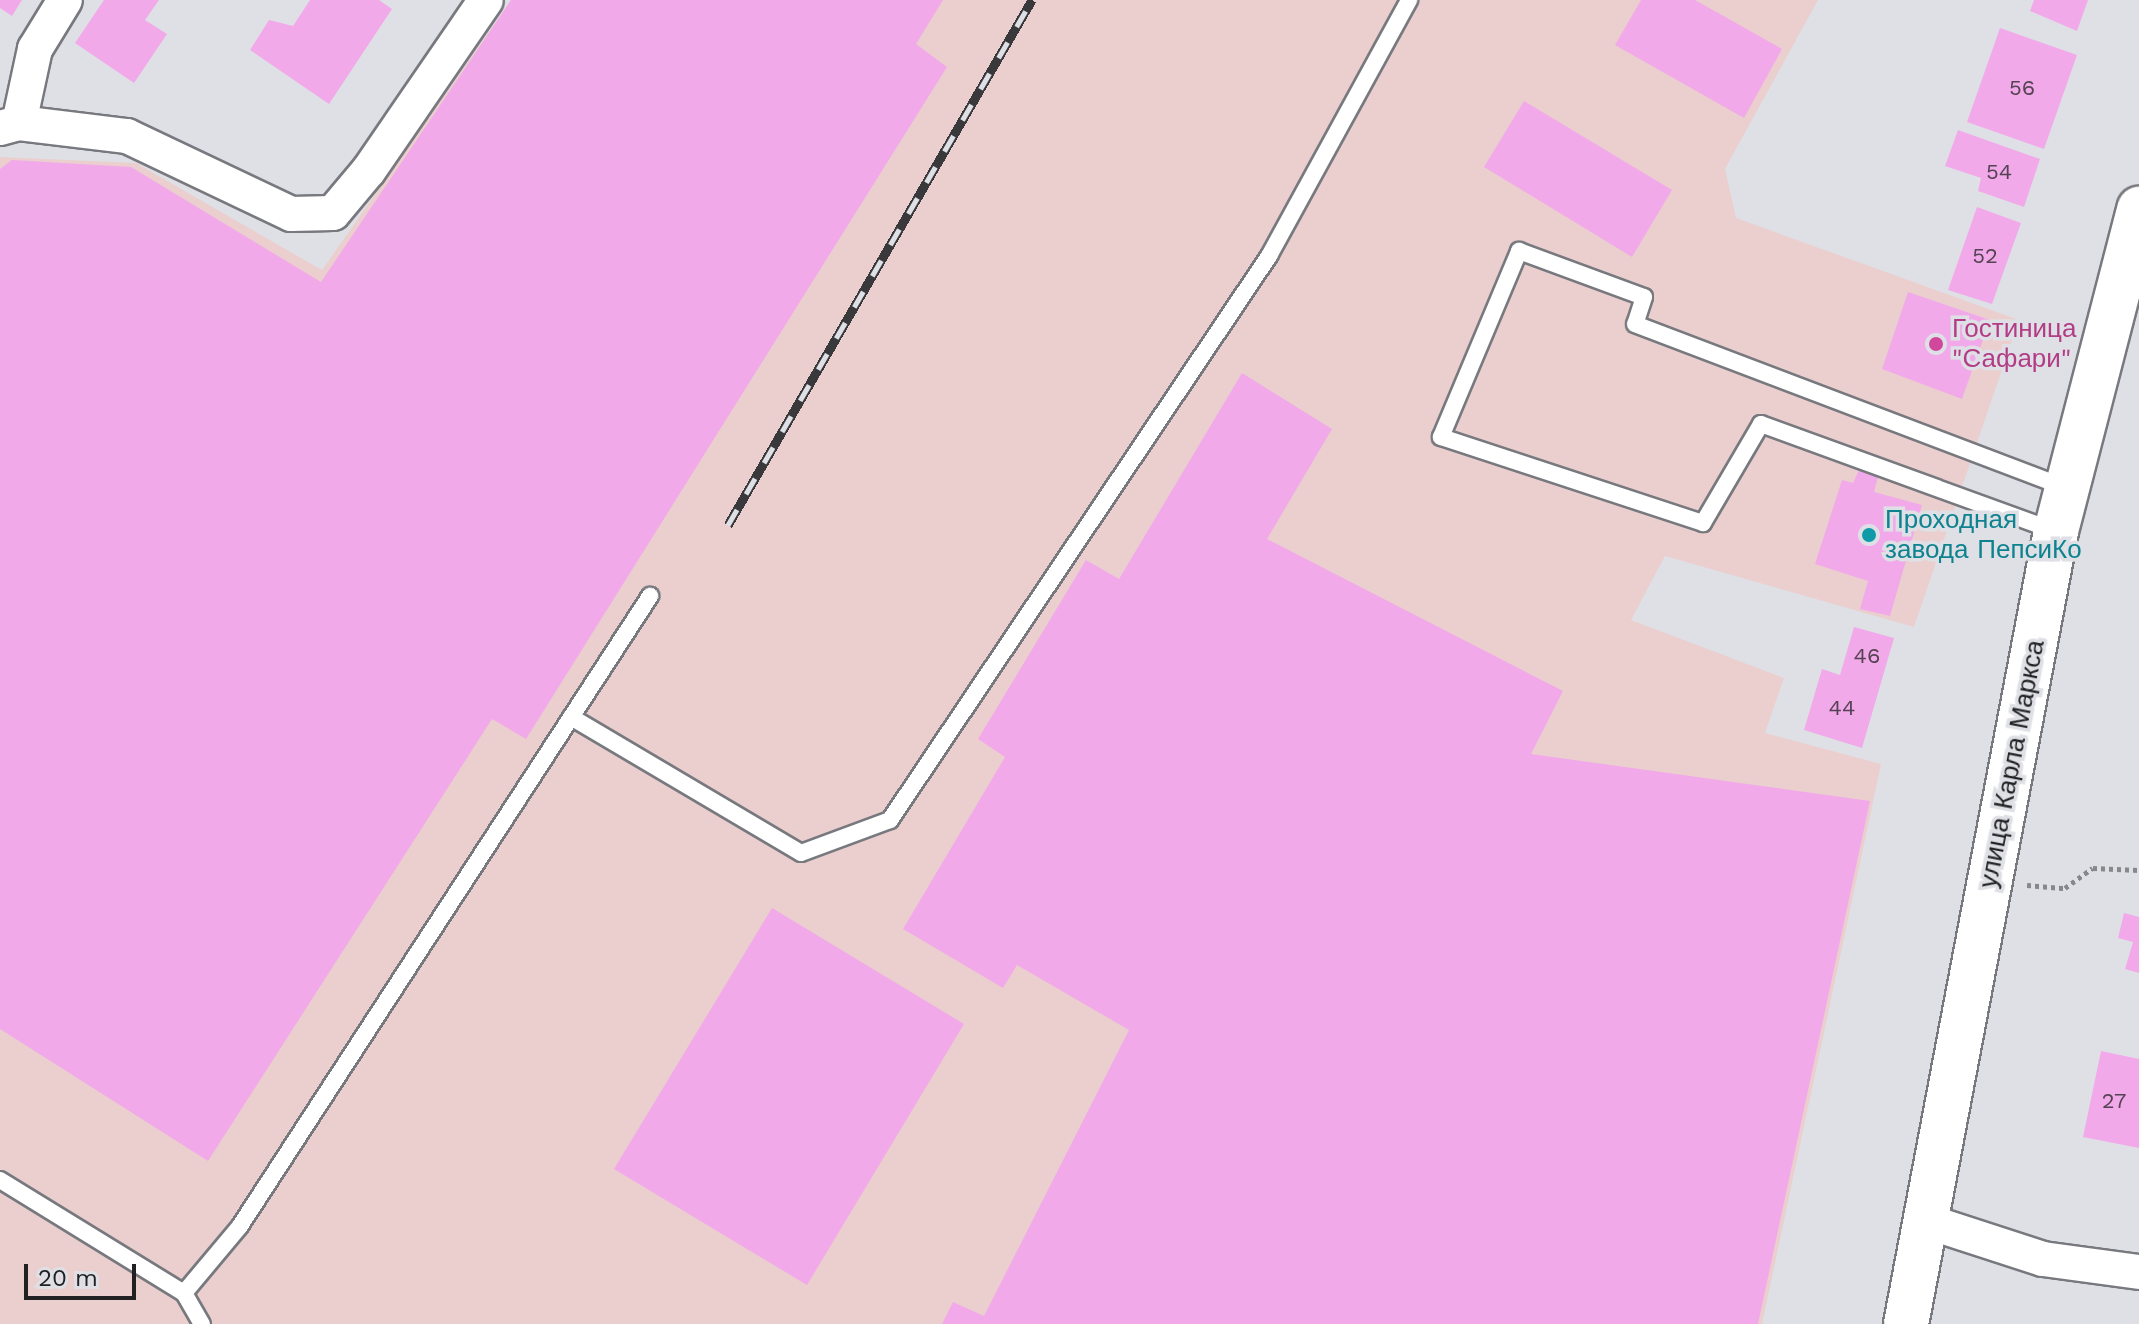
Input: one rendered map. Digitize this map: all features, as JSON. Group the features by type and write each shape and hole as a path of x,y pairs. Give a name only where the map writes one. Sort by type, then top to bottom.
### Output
{"main road":[{"name":"улица Карла Маркса","path":"1906,1324 2056,531 2139,209"}],"street":[{"path":"65,0 35,49 10,125 127,136 291,214 333,213 369,170 486,0"},
{"path":"1926,1221 2043,1259 2139,1272"}],"lane":[{"path":"571,717 801,853 890,820 1269,256 1409,0"},
{"path":"2056,531 1761,424 1703,523 1441,437 1519,251 1644,297 1635,324 2067,488"},
{"path":"184,1293 240,1226 650,596"},
{"path":"0,1180 184,1293 202,1324"}],"path":[{"path":"1990,883 2065,888 2093,868 2139,870"}],"shaded area":[{"path":"511,0 1818,0 1725,169 1736,218 2019,320 1914,627 1665,556 1631,620 1784,678 1765,733 1881,764 1762,1324 0,1324 0,157 136,163 322,270"}],"building":[{"path":"0,0 22,0 12,16 0,8"},
{"path":"104,0 159,0 145,20 167,34 134,83 75,43"},
{"path":"310,0 379,0 392,9 329,104 250,50 269,20 293,26"},
{"path":"511,0 943,0 916,44 947,67 526,739 492,719 208,1161 0,1029 0,169 12,160 131,167 321,282"},
{"path":"1641,0 1695,0 1782,49 1744,118 1615,45"},
{"path":"2034,0 2088,0 2077,31 2030,11"},
{"path":"2000,28 2077,55 2044,149 1967,122"},
{"path":"1524,101 1672,190 1632,257 1484,167"},
{"path":"1958,130 2040,159 2024,207 1978,191 1981,178 1945,166"},
{"path":"1977,207 2021,223 1992,304 1948,290"},
{"name":"Гостиница \"Сафари\"","path":"1908,292 1990,320 1962,399 1882,369"},
{"path":"1242,373 1332,429 1267,539 1563,691 1531,754 1870,801 1758,1324 942,1324 953,1302 984,1316 1129,1030 1017,965 1003,988 903,929 1005,757 978,739 1086,560 1119,579"},
{"name":"Проходная завода ПепсиКо","path":"1859,470 1878,477 1874,492 1922,505 1890,616 1860,609 1868,581 1815,564 1842,480 1853,483"},
{"path":"1854,627 1894,638 1862,748 1804,730 1822,669 1840,675"},
{"path":"772,908 964,1024 807,1285 614,1169"},
{"path":"2124,913 2139,917 2139,973 2125,969 2133,942 2118,938"},
{"path":"2101,1051 2139,1059 2139,1148 2083,1137"}],"railway":[{"path":"728,525 1032,0"}],"place":[{"name":"Гостиница \"Сафари\"","path":"1936,344"},
{"name":"Проходная завода ПепсиКо","path":"1869,535"}]}
